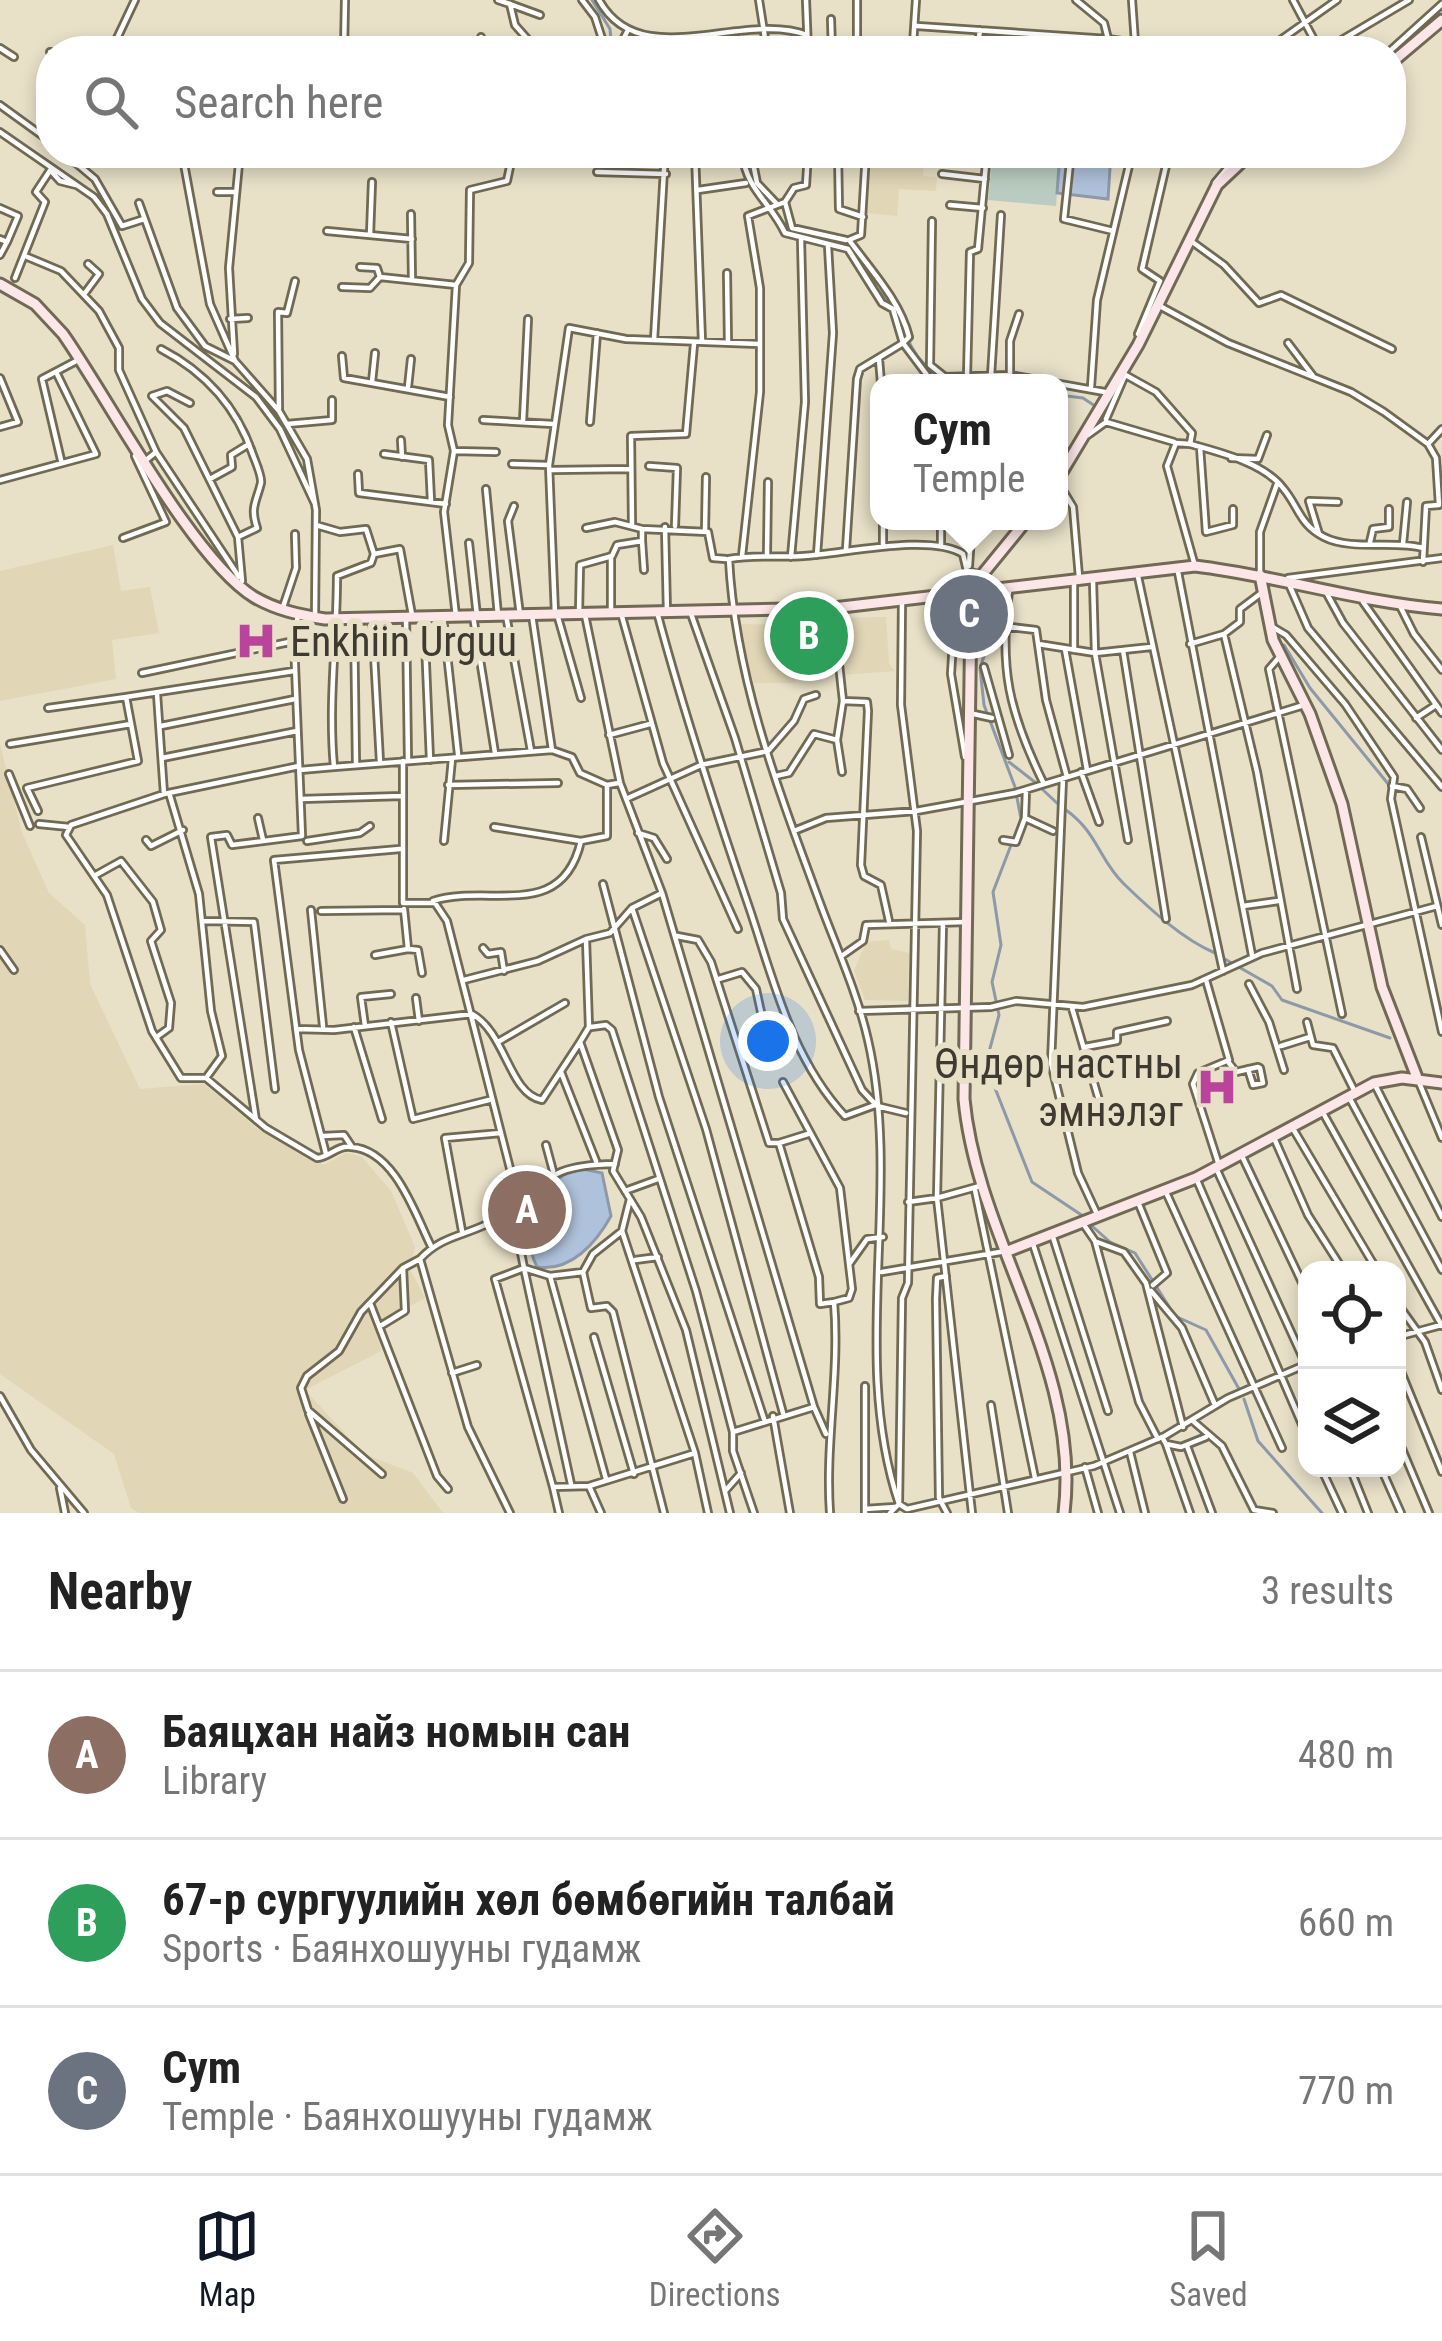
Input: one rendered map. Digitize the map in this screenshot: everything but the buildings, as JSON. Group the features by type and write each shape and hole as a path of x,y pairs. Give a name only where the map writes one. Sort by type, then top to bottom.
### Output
{"main road":[{"path":"1406,50 1442,20"},
{"path":"1068,466 1101,420 1217,184 1234,168"},
{"path":"0,284 44,313 80,359 159,490 209,553 243,586 298,615 354,619 833,608 1177,566 1260,575 1364,602 1442,609"},
{"path":"1019,530 973,592 965,1107 980,1186 1008,1251 1060,1413 1068,1472 1064,1513"},
{"path":"1260,575 1269,625 1306,704 1342,804 1382,987 1418,1081"},
{"path":"1402,1078 1412,1067"},
{"path":"1008,1251 1196,1178 1274,1138 1325,1104 1374,1083 1402,1078 1442,1083"}],"street":[{"path":"118,36 134,0"},
{"path":"344,36 345,0"},
{"path":"498,0 540,15"},
{"path":"582,0 596,17 601,36"},
{"path":"599,0 609,19 627,32 671,36"},
{"path":"760,0 765,36"},
{"path":"724,36 765,30 807,35 806,0"},
{"path":"856,0 857,36"},
{"path":"915,36 916,0"},
{"path":"1076,0 1104,23 1107,36"},
{"path":"1132,0 1135,36"},
{"path":"1293,0 1313,36"},
{"path":"1285,36 1337,0"},
{"path":"1347,36 1408,0"},
{"path":"510,4 515,25 525,36"},
{"path":"1406,37 1442,4"},
{"path":"831,20 832,36"},
{"path":"917,26 1065,36"},
{"path":"979,36 980,30"},
{"path":"625,36 627,32"},
{"path":"0,48 14,57"},
{"path":"0,105 36,130"},
{"path":"0,132 36,155"},
{"path":"15,278 45,202 36,192 45,168"},
{"path":"56,168 94,196 107,214 142,299 160,323 256,397 280,429 315,504"},
{"path":"81,168 94,179 122,226 144,220"},
{"path":"184,168 220,335 279,411 307,459 315,504 315,618"},
{"path":"234,358 230,319 238,168"},
{"path":"456,616 446,504 454,451 450,397 456,285 470,263 470,190 508,181 512,168"},
{"path":"654,340 665,168"},
{"path":"632,524 631,436 686,434 698,343 696,168"},
{"path":"744,168 747,183 776,205 785,233 848,249 882,303 893,309 927,374"},
{"path":"754,168 757,183 792,228 849,240 860,240 865,168"},
{"path":"742,556 760,392 760,288 748,216 806,185 807,168"},
{"path":"838,168 839,209 863,218"},
{"path":"967,374 970,253 978,249 986,168"},
{"path":"1069,168 1064,219 1114,231"},
{"path":"1091,387 1097,300 1129,168"},
{"path":"1138,345 1160,281 1142,269 1165,168"},
{"path":"1209,206 1216,181 1226,168"},
{"path":"597,172 666,174"},
{"path":"942,174 985,179"},
{"path":"370,235 372,182"},
{"path":"698,190 747,183"},
{"path":"217,192 236,192"},
{"path":"94,196 108,201"},
{"path":"139,202 178,308 206,346 234,358"},
{"path":"950,205 983,208"},
{"path":"0,208 18,216 0,255"},
{"path":"411,214 412,280"},
{"path":"991,374 1001,215"},
{"path":"932,221 929,363 943,374"},
{"path":"327,230 412,238"},
{"path":"791,557 806,378 801,239"},
{"path":"849,240 879,286 895,299 906,340"},
{"path":"1192,241 1223,265 1258,303 1281,295 1392,349"},
{"path":"817,556 833,333 828,245"},
{"path":"25,256 55,266 85,293 116,338 119,370 156,452 243,586"},
{"path":"85,293 99,274 88,264"},
{"path":"360,267 377,268 380,277"},
{"path":"728,273 728,343"},
{"path":"380,277 456,285"},
{"path":"342,287 370,288 380,277"},
{"path":"279,411 278,312 287,313 295,281"},
{"path":"1158,305 1228,343 1351,392 1429,444 1436,458 1439,505 1426,506 1423,562"},
{"path":"1010,374 1010,341 1019,314"},
{"path":"230,319 248,318"},
{"path":"524,422 527,319"},
{"path":"581,698 556,614 556,555 548,517 553,424 568,330 654,340 759,344"},
{"path":"590,422 597,333"},
{"path":"846,552 860,368 906,340"},
{"path":"1288,343 1315,380"},
{"path":"161,349 182,359 224,398 249,444 262,481 251,511 257,528 238,537"},
{"path":"372,382 375,352"},
{"path":"342,356 344,379 450,397"},
{"path":"879,356 880,374"},
{"path":"61,463 42,380 80,359"},
{"path":"409,387 411,359"},
{"path":"0,480 96,454 57,374"},
{"path":"1190,444 1192,433 1156,392 1124,374 1101,420 1231,458 1277,484 1296,516 1331,541 1425,549"},
{"path":"0,378 18,422 0,427"},
{"path":"1068,384 1091,387 1109,398"},
{"path":"190,403 167,391 152,396 184,428 238,537 243,586"},
{"path":"287,424 332,421 332,400"},
{"path":"483,419 553,424"},
{"path":"1429,444 1440,439 1442,429"},
{"path":"1231,458 1258,459 1267,435"},
{"path":"401,440 402,457"},
{"path":"1177,443 1167,466 1196,566"},
{"path":"209,479 232,467 231,454 249,444"},
{"path":"129,446 143,463 156,452"},
{"path":"1200,447 1206,532 1233,525 1233,509"},
{"path":"454,451 496,452"},
{"path":"384,454 428,460 431,500"},
{"path":"512,464 630,469"},
{"path":"649,466 677,468 675,526"},
{"path":"358,474 359,493 446,504"},
{"path":"705,531 706,477"},
{"path":"766,555 768,482"},
{"path":"1260,575 1260,532 1277,484"},
{"path":"486,489 502,615 531,752"},
{"path":"123,538 166,522 159,490"},
{"path":"1068,497 1073,507 1077,578 1070,649 1084,771 1099,822"},
{"path":"1319,534 1310,501 1338,502"},
{"path":"1403,544 1407,502"},
{"path":"514,506 508,521 552,750"},
{"path":"1370,542 1372,529 1389,527 1389,509"},
{"path":"586,528 596,523 705,531 712,538 713,558 729,559 941,546 963,554 968,572"},
{"path":"314,525 340,532 366,530 374,554 371,562 337,577 331,704 334,767"},
{"path":"665,526 662,612 701,765 792,1035 823,1093 844,1116 876,1106 908,1113"},
{"path":"642,529 644,569"},
{"path":"883,530 883,546"},
{"path":"940,530 941,546"},
{"path":"968,572 971,530"},
{"path":"283,610 296,568 295,533"},
{"path":"642,541 617,544 612,556 616,613 670,778 738,929"},
{"path":"469,543 496,753"},
{"path":"374,554 400,549 409,617 400,850 408,949"},
{"path":"612,556 580,565 582,614 601,671 620,783 677,936 826,1436"},
{"path":"1442,557 1283,581 1308,628 1442,787"},
{"path":"729,559 731,610 768,751 859,1011 876,1106 884,1238 882,1405 895,1508"},
{"path":"1177,566 1252,957"},
{"path":"1136,571 1223,971"},
{"path":"968,572 982,575"},
{"path":"1093,576 1095,653 1128,840"},
{"path":"1010,586 1002,626 1019,730 1044,784"},
{"path":"1325,592 1342,623 1442,750"},
{"path":"1190,644 1224,634 1240,622 1240,608 1260,594"},
{"path":"934,596 938,604 955,607 951,674 960,749 968,759"},
{"path":"895,1508 902,1298 909,1271 916,811 901,705 902,600"},
{"path":"1364,602 1442,713"},
{"path":"1400,606 1414,634 1442,670"},
{"path":"833,608 843,701 837,740 842,772"},
{"path":"690,611 790,938 856,1081 876,1106"},
{"path":"298,615 294,671 308,854"},
{"path":"443,616 455,758 443,841"},
{"path":"424,617 430,760"},
{"path":"372,618 380,762"},
{"path":"354,619 356,763"},
{"path":"1269,625 1286,635 1370,735 1394,777 1415,911 1442,1032"},
{"path":"1002,626 1036,630 1065,777 1053,1078 1139,1402 1162,1440 1190,1513"},
{"path":"955,634 970,634"},
{"path":"1224,634 1246,723 1297,989"},
{"path":"142,674 294,641"},
{"path":"1038,644 1095,653 1154,647"},
{"path":"1123,650 1166,919"},
{"path":"1280,655 1269,669 1342,1014"},
{"path":"984,667 991,719 1009,755"},
{"path":"48,708 294,671"},
{"path":"157,694 167,795 183,830 203,921 211,1011 222,1056 206,1078"},
{"path":"626,799 701,765 768,751 794,721 804,699 816,695"},
{"path":"38,811 27,788 137,761 126,698"},
{"path":"161,727 296,699"},
{"path":"843,701 867,702 864,876 881,884 889,921"},
{"path":"794,831 826,818 916,811 1020,792 1306,704"},
{"path":"1416,718 1436,705"},
{"path":"969,713 991,719"},
{"path":"609,735 652,723"},
{"path":"10,744 130,724"},
{"path":"162,758 298,731"},
{"path":"776,776 789,773 814,734 837,740"},
{"path":"9,775 34,825 70,827 167,795 299,768 356,763 552,750 572,757 580,773 607,785 620,783"},
{"path":"448,785 558,783"},
{"path":"494,826 580,841 607,836 607,785"},
{"path":"1392,786 1407,789 1420,808"},
{"path":"1003,840 1016,842 1025,818 1020,792"},
{"path":"301,799 402,796"},
{"path":"258,818 263,840"},
{"path":"1025,818 1053,831"},
{"path":"256,1120 211,837 227,835 232,845 360,833 370,826"},
{"path":"70,827 66,835 120,924 158,1036 182,1078 206,1078 256,1120 324,1159"},
{"path":"146,840 152,847 183,830"},
{"path":"638,832 654,838 667,859"},
{"path":"1420,838 1442,925"},
{"path":"321,910 428,903 456,893 503,898 539,893 570,874 580,841"},
{"path":"324,1159 323,1136 296,1029 274,860 400,850"},
{"path":"94,876 122,861 156,908 161,930 151,941 171,1003 169,1028 158,1036"},
{"path":"603,884 653,1077 764,1418"},
{"path":"464,980 504,971 617,927 632,908 662,893"},
{"path":"1244,906 1278,901"},
{"path":"428,903 440,906 464,980 489,1100 501,1133 524,1268 572,1486"},
{"path":"859,1011 1001,1005 1072,1008 1206,980 1252,957 1438,906"},
{"path":"632,908 706,1130 783,1413"},
{"path":"311,910 323,1026"},
{"path":"203,921 254,922 274,1089"},
{"path":"840,956 863,941 864,926 889,921 966,922"},
{"path":"943,923 937,1198 972,1513"},
{"path":"677,936 698,940 718,979 769,1143 808,1134"},
{"path":"296,1029 354,1028 472,1013 489,1023 534,1100 542,1100 589,1027 586,939"},
{"path":"483,947 488,954 501,952 504,971"},
{"path":"0,950 14,970"},
{"path":"375,955 418,950 422,973"},
{"path":"718,979 742,972 756,989 761,1012"},
{"path":"1206,980 1229,1063 1236,1072 1248,1069"},
{"path":"1249,984 1284,1070"},
{"path":"365,1026 362,997 391,994"},
{"path":"416,998 418,1021"},
{"path":"498,1042 565,1003"},
{"path":"1072,1008 1101,1107"},
{"path":"1085,1047 1118,1041 1117,1033 1167,1021"},
{"path":"391,1022 413,1119 489,1100"},
{"path":"1307,1022 1315,1047 1333,1048 1442,1270"},
{"path":"589,1027 606,1025 612,1030 728,1411 754,1513"},
{"path":"354,1028 382,1119"},
{"path":"1278,1047 1310,1037"},
{"path":"580,1042 618,1150 613,1171 638,1212 691,1346 730,1513"},
{"path":"1229,1063 1193,1078 1218,1167 1298,1345"},
{"path":"561,1072 597,1164"},
{"path":"1418,1081 1442,1138"},
{"path":"779,1143 820,1276 820,1304 851,1296 840,1188 783,1082"},
{"path":"1374,1083 1442,1217"},
{"path":"1325,1104 1442,1326 1406,1336"},
{"path":"1292,1127 1372,1261"},
{"path":"462,1231 446,1138 501,1133"},
{"path":"323,1136 344,1135 352,1147"},
{"path":"1274,1138 1308,1215 1337,1261"},
{"path":"546,1145 553,1171"},
{"path":"324,1159 352,1147 365,1150 400,1182 431,1246"},
{"path":"1242,1156 1298,1274"},
{"path":"382,1474 308,1410 304,1381 339,1352 370,1303 431,1246 505,1212 553,1171 615,1164"},
{"path":"1196,1178 1298,1415"},
{"path":"626,1191 658,1179"},
{"path":"908,1202 980,1186 987,1256 1035,1480"},
{"path":"1166,1190 1282,1448"},
{"path":"493,1194 505,1212"},
{"path":"630,1199 622,1231 694,1453 708,1513"},
{"path":"1138,1202 1167,1274 1150,1284"},
{"path":"625,1216 638,1212"},
{"path":"622,1231 593,1254 583,1272 591,1308 607,1306 613,1312 664,1513"},
{"path":"1052,1234 1108,1411"},
{"path":"850,1263 867,1239 884,1238"},
{"path":"1095,1241 1124,1252 1150,1284 1182,1328 1215,1405"},
{"path":"1033,1242 1120,1513"},
{"path":"882,1272 1008,1251"},
{"path":"635,1260 658,1257"},
{"path":"419,1259 482,1462 510,1513"},
{"path":"382,1324 405,1311 403,1268"},
{"path":"559,1513 495,1280 524,1268 550,1276 583,1272"},
{"path":"550,1276 606,1480"},
{"path":"946,1513 936,1299 937,1278 947,1276"},
{"path":"1150,1284 1183,1427"},
{"path":"830,1513 826,1436 833,1396 834,1302"},
{"path":"370,1303 382,1324 401,1390 437,1476 448,1489"},
{"path":"1406,1318 1425,1342 1442,1390"},
{"path":"594,1337 634,1474"},
{"path":"452,1373 476,1365"},
{"path":"865,1386 865,1511 909,1511 1104,1462 1162,1440 1215,1405 1299,1369"},
{"path":"1399,1369 1442,1472"},
{"path":"0,1396 32,1450 84,1513"},
{"path":"302,1397 343,1499"},
{"path":"991,1405 1008,1513"},
{"path":"733,1432 764,1418 814,1407"},
{"path":"708,1416 728,1411"},
{"path":"773,1416 790,1513"},
{"path":"1193,1421 1206,1437 1222,1446 1254,1510 1273,1513"},
{"path":"1162,1440 1187,1446 1206,1437"},
{"path":"1187,1446 1212,1513"},
{"path":"1130,1452 1145,1513"},
{"path":"553,1487 589,1486 694,1453"},
{"path":"1406,1458 1429,1513"},
{"path":"1084,1467 1098,1513"},
{"path":"725,1491 741,1473"},
{"path":"1325,1477 1342,1513"},
{"path":"1354,1477 1368,1513"},
{"path":"1385,1477 1401,1513"},
{"path":"59,1482 64,1513"},
{"path":"589,1486 601,1513"}],"shaded area":[{"path":"868,168 923,168 923,176 937,177 936,191 899,189 897,216 866,213"},
{"path":"113,545 121,591 150,587 159,633 112,640 116,679 0,701 0,571"},
{"path":"886,617 889,664 895,671 841,675 836,618"},
{"path":"736,624 833,626 835,669 796,668 795,683 754,683"},
{"path":"0,744 22,833 49,893 85,925 90,984 140,1089 204,1084 259,1130 324,1165 346,1153 362,1157 391,1191 415,1247 410,1269 425,1298 376,1324 381,1351 305,1390 364,1454 413,1473 443,1513 139,1513 131,1508 114,1454 0,1374"},
{"path":"889,940 891,949 909,953 908,1001 865,1000 854,971 866,942"}],"green space":[{"path":"991,168 1059,168 1056,206 988,200"}],"water":[{"path":"1059,168 1110,168 1108,199 1057,193"},
{"path":"578,1168 602,1173 611,1216 581,1254 561,1265 537,1267 529,1237 535,1208 552,1184"}],"waterway":[{"path":"592,0 611,36"},
{"path":"749,168 752,179"},
{"path":"760,191 789,232"},
{"path":"833,243 848,244 853,254"},
{"path":"875,287 893,305"},
{"path":"903,324 911,346 939,374"},
{"path":"1068,396 1095,406"},
{"path":"205,530 214,544"},
{"path":"1006,592 980,668 984,705 1015,787 1021,819 993,892 1001,945 992,982 999,1015 989,1052 993,1083 1032,1182 1083,1216"},
{"path":"1284,645 1310,688 1389,785"},
{"path":"1009,762 1036,783"},
{"path":"1042,789 1058,804"},
{"path":"1066,810 1085,828 1124,884 1179,932 1215,953"},
{"path":"1223,958 1272,986 1282,1000 1390,1038"},
{"path":"1092,1226 1110,1242 1135,1253 1175,1316 1206,1330 1239,1389"},
{"path":"1244,1399 1258,1441 1322,1513"}],"place":[{"name":"Cym","path":"969,614"},
{"name":"67-р сургуулийн хөл бөмбөгийн талбай","path":"809,636"},
{"name":"Enkhiin Urguu","path":"256,641"},
{"name":"Өндөр настны эмнэлэг","path":"1217,1087"},
{"name":"Баяцхан найз номын сан","path":"527,1210"}]}
